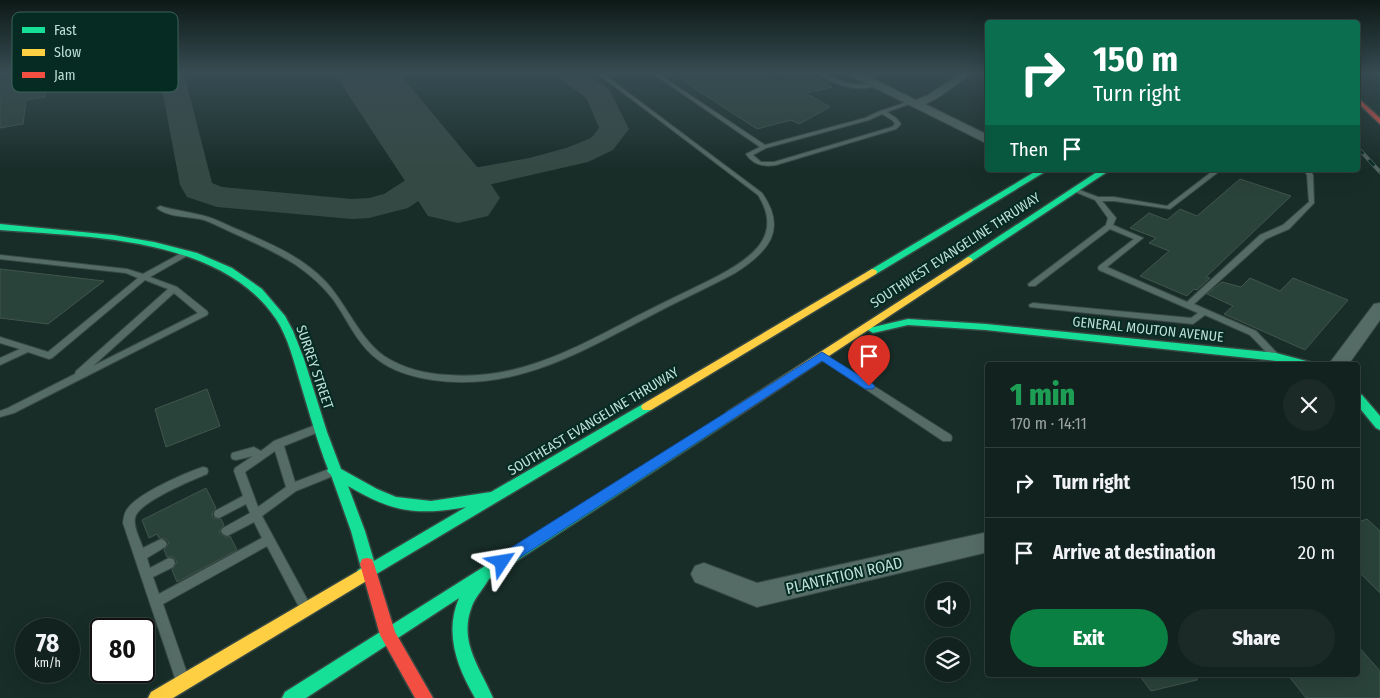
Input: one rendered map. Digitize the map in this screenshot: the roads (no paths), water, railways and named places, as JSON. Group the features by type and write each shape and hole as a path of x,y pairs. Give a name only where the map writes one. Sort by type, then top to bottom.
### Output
{"main road":[{"path":"1364,106 1380,122"},
{"name":"SOUTHEAST EVANGELINE THRUWAY","path":"157,698 1040,172"},
{"name":"SOUTHWEST EVANGELINE THRUWAY","path":"822,356 933,282 1054,193 1076,190 1103,172"},
{"path":"1024,181 1036,180 1054,193 1073,184 1072,178"},
{"path":"964,217 1005,179"},
{"name":"SURREY STREET","path":"3,230 149,243 188,253 218,265 247,281 267,299 281,318 292,342 334,471 362,539 369,573 388,635 424,698"},
{"path":"927,298 933,282"},
{"path":"938,313 953,319 986,327"},
{"path":"291,698 822,356 876,329 891,324 908,322 986,327"},
{"name":"GENERAL MOUTON AVENUE","path":"986,327 1276,357 1295,362"},
{"path":"1360,400 1380,425"},
{"path":"334,471 397,503 418,507 442,505 499,495"},
{"path":"484,698 469,675 460,651 460,628 466,603 486,572"}],"street":[{"path":"918,106 985,139"},
{"path":"1340,362 1380,308"},
{"name":"PLANTATION ROAD","path":"704,574 757,595 985,543"}],"lane":[{"path":"160,208 168,212 200,216 210,220 273,249 313,274 332,293 363,341 376,354 393,365 413,372 463,379 492,378 520,372 572,353 724,274 758,252 766,240 770,230 771,218 769,206 760,194 642,106"},
{"path":"702,106 764,147"},
{"path":"882,112 894,119 898,124 894,128 774,164 764,165 752,160 748,154 764,147 868,119 882,112 904,106"},
{"path":"1076,190 1097,199 1114,199 1168,208 1215,172"},
{"path":"1188,305 1263,237 1286,227 1312,202 1310,175 1308,172"},
{"path":"1032,284 1108,226 1112,218 1097,199"},
{"path":"1108,226 1139,238 1102,268 1253,333 1276,357"},
{"path":"0,340 49,356 144,277 188,253"},
{"path":"0,257 127,272 173,289 204,313 11,412 0,414"},
{"path":"69,382 173,289"},
{"path":"1033,305 1193,321 1204,312"},
{"path":"0,362 28,349"},
{"path":"822,356 947,438"},
{"path":"307,610 268,540 248,498 239,471 278,444 320,427"},
{"path":"278,444 292,488"},
{"path":"236,456 254,451 261,456"},
{"path":"183,683 129,523 131,511 140,502 203,471"},
{"path":"227,531 256,515 292,488 334,471"},
{"path":"219,514 248,498"},
{"path":"156,602 268,540"},
{"path":"141,555 161,544"},
{"path":"147,575 169,563"}],"railway":[{"path":"1360,150 1380,172"}]}
